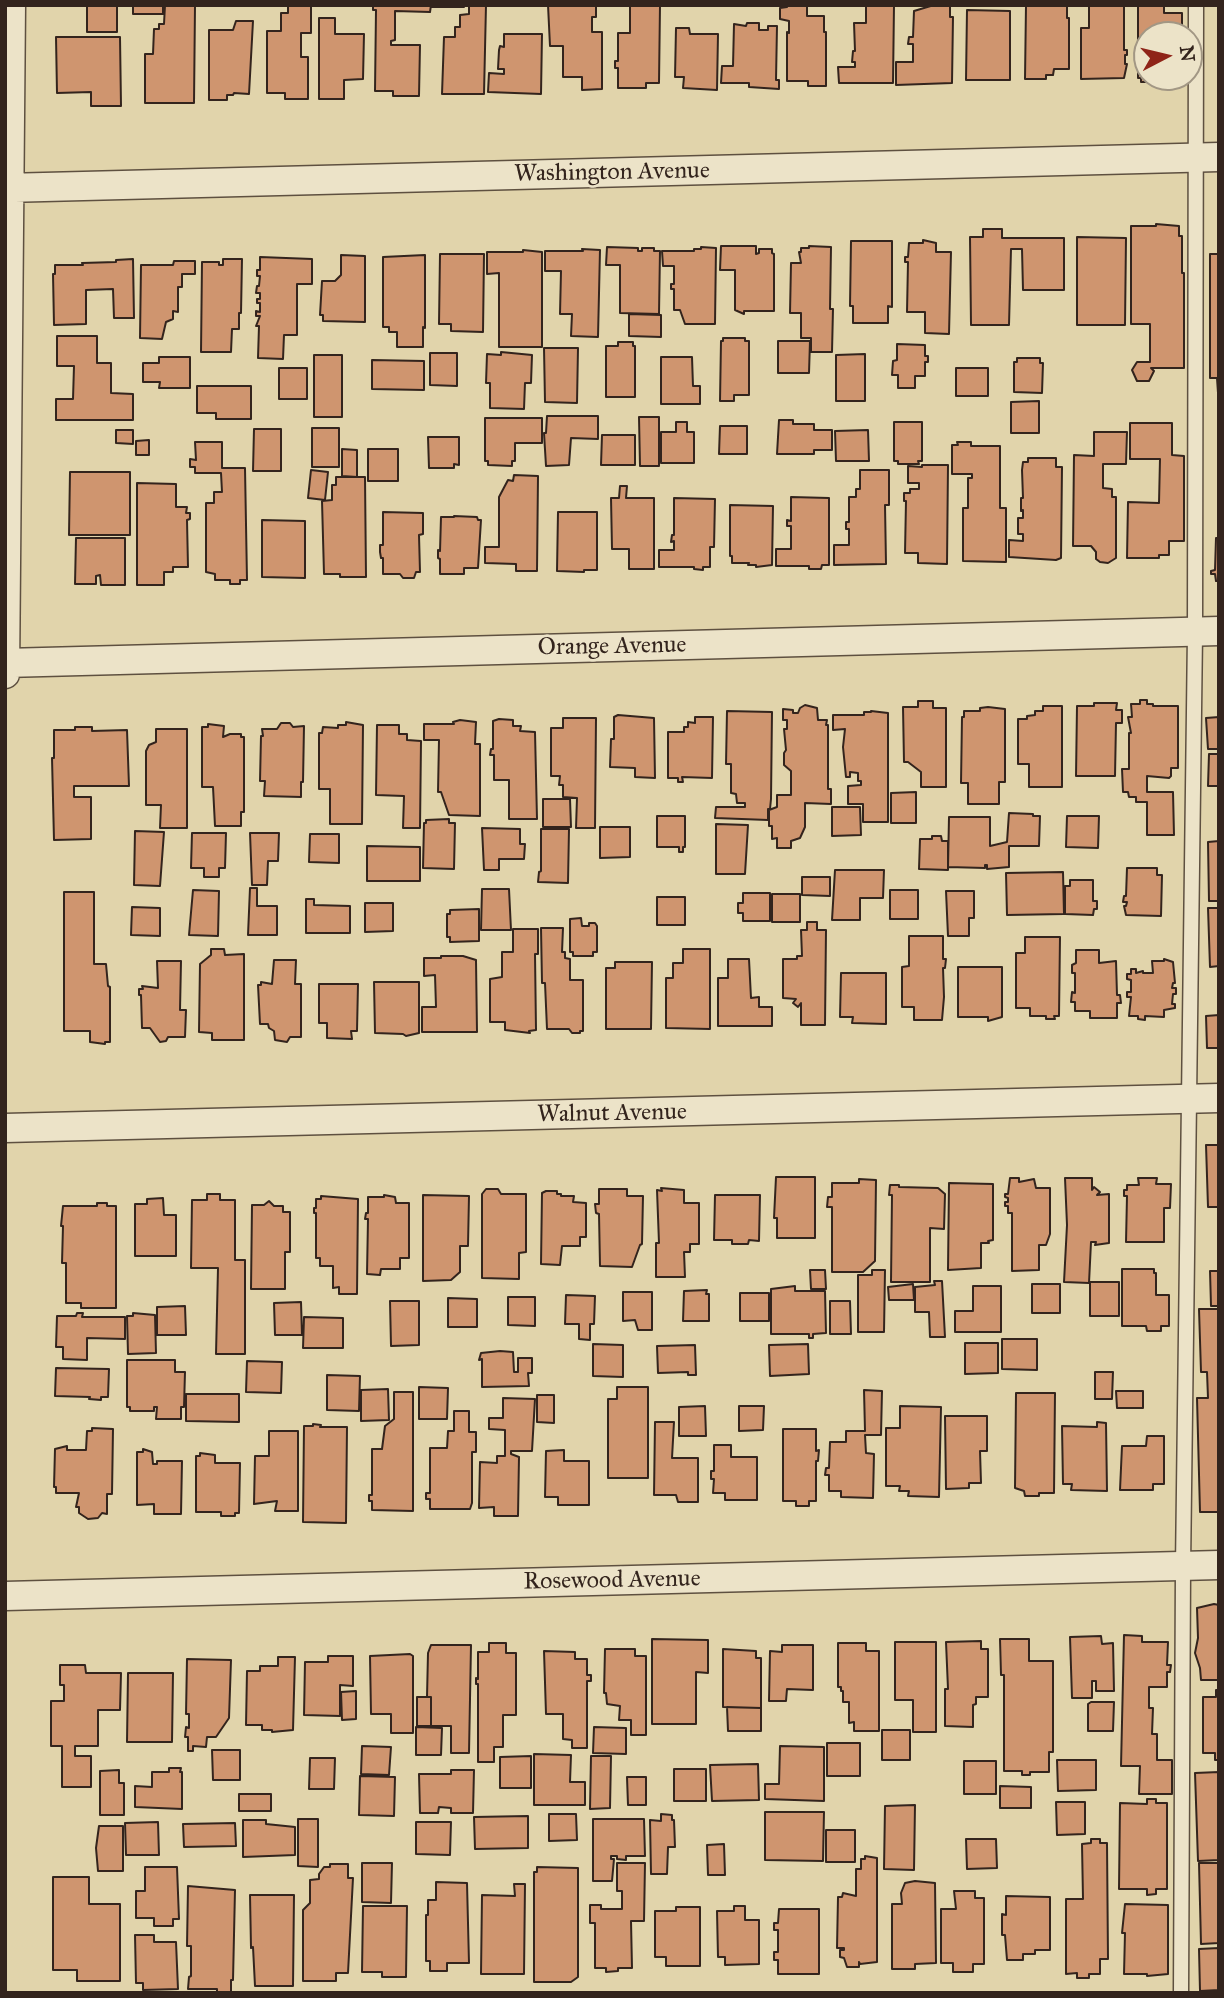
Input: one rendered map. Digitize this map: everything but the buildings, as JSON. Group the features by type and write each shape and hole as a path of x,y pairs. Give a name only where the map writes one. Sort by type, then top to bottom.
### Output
{"street":[{"path":"5,674 7,188 11,5"},
{"name":"Washington Avenue","path":"7,188 1207,158"},
{"name":"Orange Avenue","path":"5,663 1207,632"},
{"name":"Walnut Avenue","path":"5,1128 1219,1098"},
{"name":"Rosewood Avenue","path":"5,1596 1219,1565"}],"lane":[{"path":"1181,1993 1189,1100 1207,632 1207,158 1195,5"}]}
